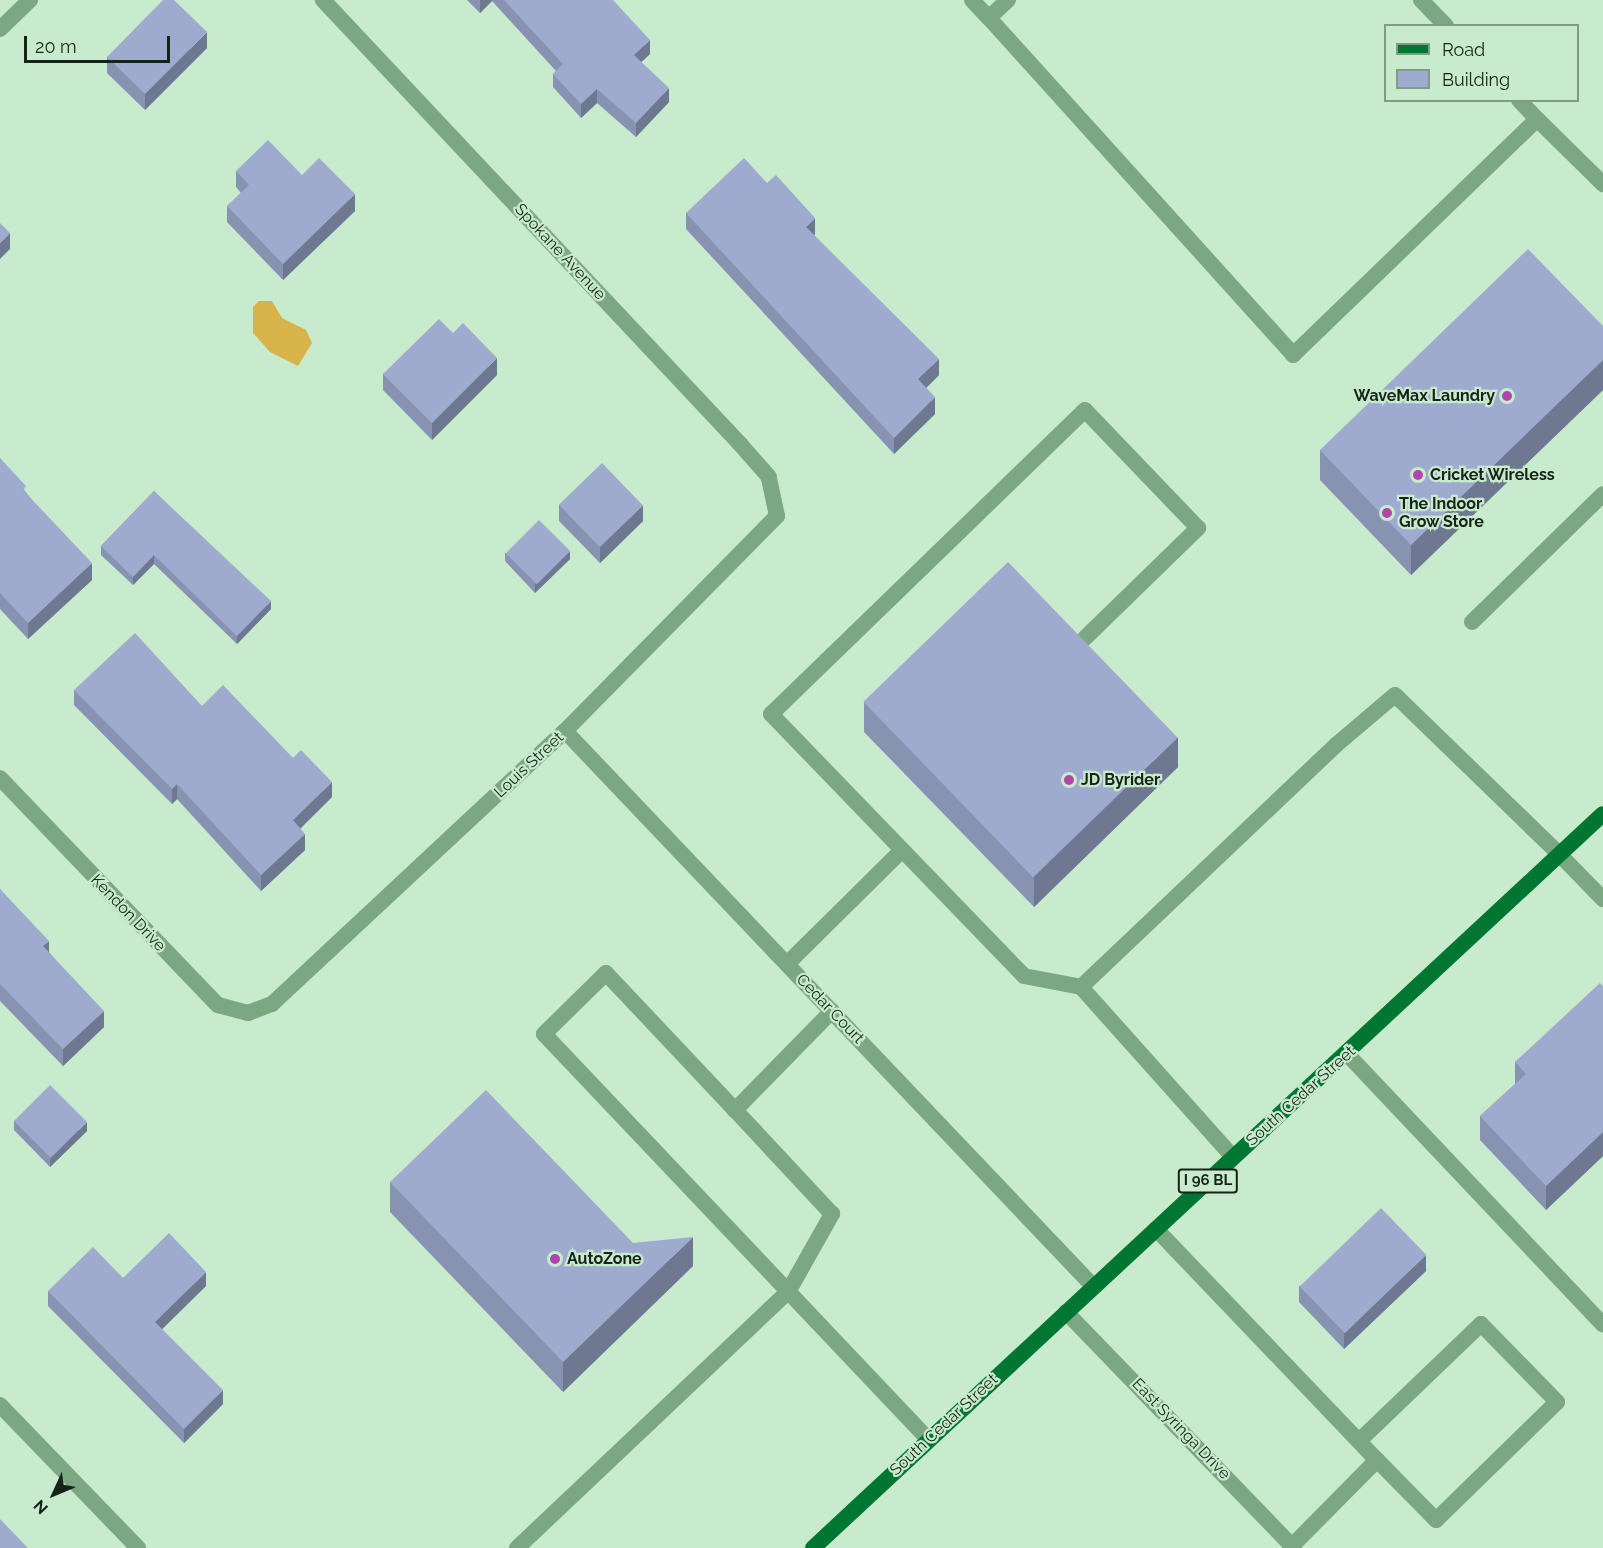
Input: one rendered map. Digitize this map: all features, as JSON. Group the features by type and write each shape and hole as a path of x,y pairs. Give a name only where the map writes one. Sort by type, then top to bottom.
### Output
{"main road":[{"name":"South Cedar Street","path":"813,1548 1233,1157 1348,1055 1603,814"}],"street":[{"path":"0,29 30,0"},
{"name":"Spokane Avenue","path":"323,0 741,445 769,477 777,516"},
{"path":"972,0 1293,355 1537,118"},
{"path":"988,18 1008,0"},
{"path":"1421,0 1444,24"},
{"path":"1521,102 1603,184"},
{"path":"1085,638 1198,528 1085,410 771,714 1024,976 1081,987 1233,1157"},
{"path":"1472,622 1603,494"},
{"name":"Louis Street","path":"272,1004 566,731 777,516"},
{"path":"1081,987 1336,745 1395,695 1603,899"},
{"name":"Cedar Court","path":"566,731 1094,1287"},
{"name":"Kendon Drive","path":"0,778 218,1005 248,1013 272,1004"},
{"path":"787,964 902,850"},
{"path":"518,1548 788,1292 832,1214 606,973 544,1034 788,1292 928,1439"},
{"path":"735,1110 832,1011"},
{"path":"1348,1055 1603,1325"},
{"path":"1156,1229 1377,1460 1436,1520 1557,1402 1481,1324 1359,1441"},
{"name":"East Syringa Drive","path":"1066,1312 1293,1547"},
{"path":"0,1405 138,1548"},
{"path":"1293,1547 1377,1460"}],"shaded area":[{"path":"259,301 272,301 282,318 306,330 312,343 298,366 270,352 253,333 253,307"}],"building":[{"path":"163,0 174,0 207,32 145,94 107,57"},
{"path":"504,0 613,0 650,40 634,55 669,88 636,123 597,89 581,104 553,74 563,64"},
{"path":"268,140 302,175 319,158 355,194 283,264 227,206 249,185 236,171"},
{"path":"744,158 767,183 776,175 815,218 806,227 939,359 918,379 935,397 894,438 686,213"},
{"path":"0,223 10,233 0,243"},
{"path":"1528,249 1603,326 1603,360 1411,545 1320,450"},
{"path":"439,319 453,333 463,323 497,358 432,423 383,374"},
{"path":"0,458 26,486 23,490 92,563 28,623 0,593"},
{"path":"602,463 643,505 600,547 559,505"},
{"path":"154,491 271,601 237,636 154,555 133,577 101,546"},
{"path":"539,520 570,551 537,584 506,553"},
{"path":"1008,562 1177,738 1033,877 863,702"},
{"path":"135,633 202,706 223,685 293,758 301,750 332,782 293,820 305,834 261,875 177,784 172,789 74,690"},
{"path":"0,889 49,941 43,946 104,1011 63,1049 0,984"},
{"path":"1600,983 1603,986 1603,1132 1546,1186 1480,1116 1526,1074 1515,1062"},
{"path":"50,1085 87,1122 51,1158 14,1121"},
{"path":"486,1090 633,1243 693,1237 563,1362 390,1182"},
{"path":"1381,1208 1426,1255 1345,1333 1300,1286"},
{"path":"169,1233 206,1272 155,1322 223,1390 184,1429 48,1291 93,1247 123,1278"},
{"path":"0,1519 28,1548 0,1548"}],"place":[{"name":"WaveMax Laundry","path":"1507,396"},
{"name":"Cricket Wireless","path":"1418,475"},
{"name":"The Indoor Grow Store","path":"1387,513"},
{"name":"JD Byrider","path":"1069,780"},
{"name":"AutoZone","path":"555,1259"}]}
